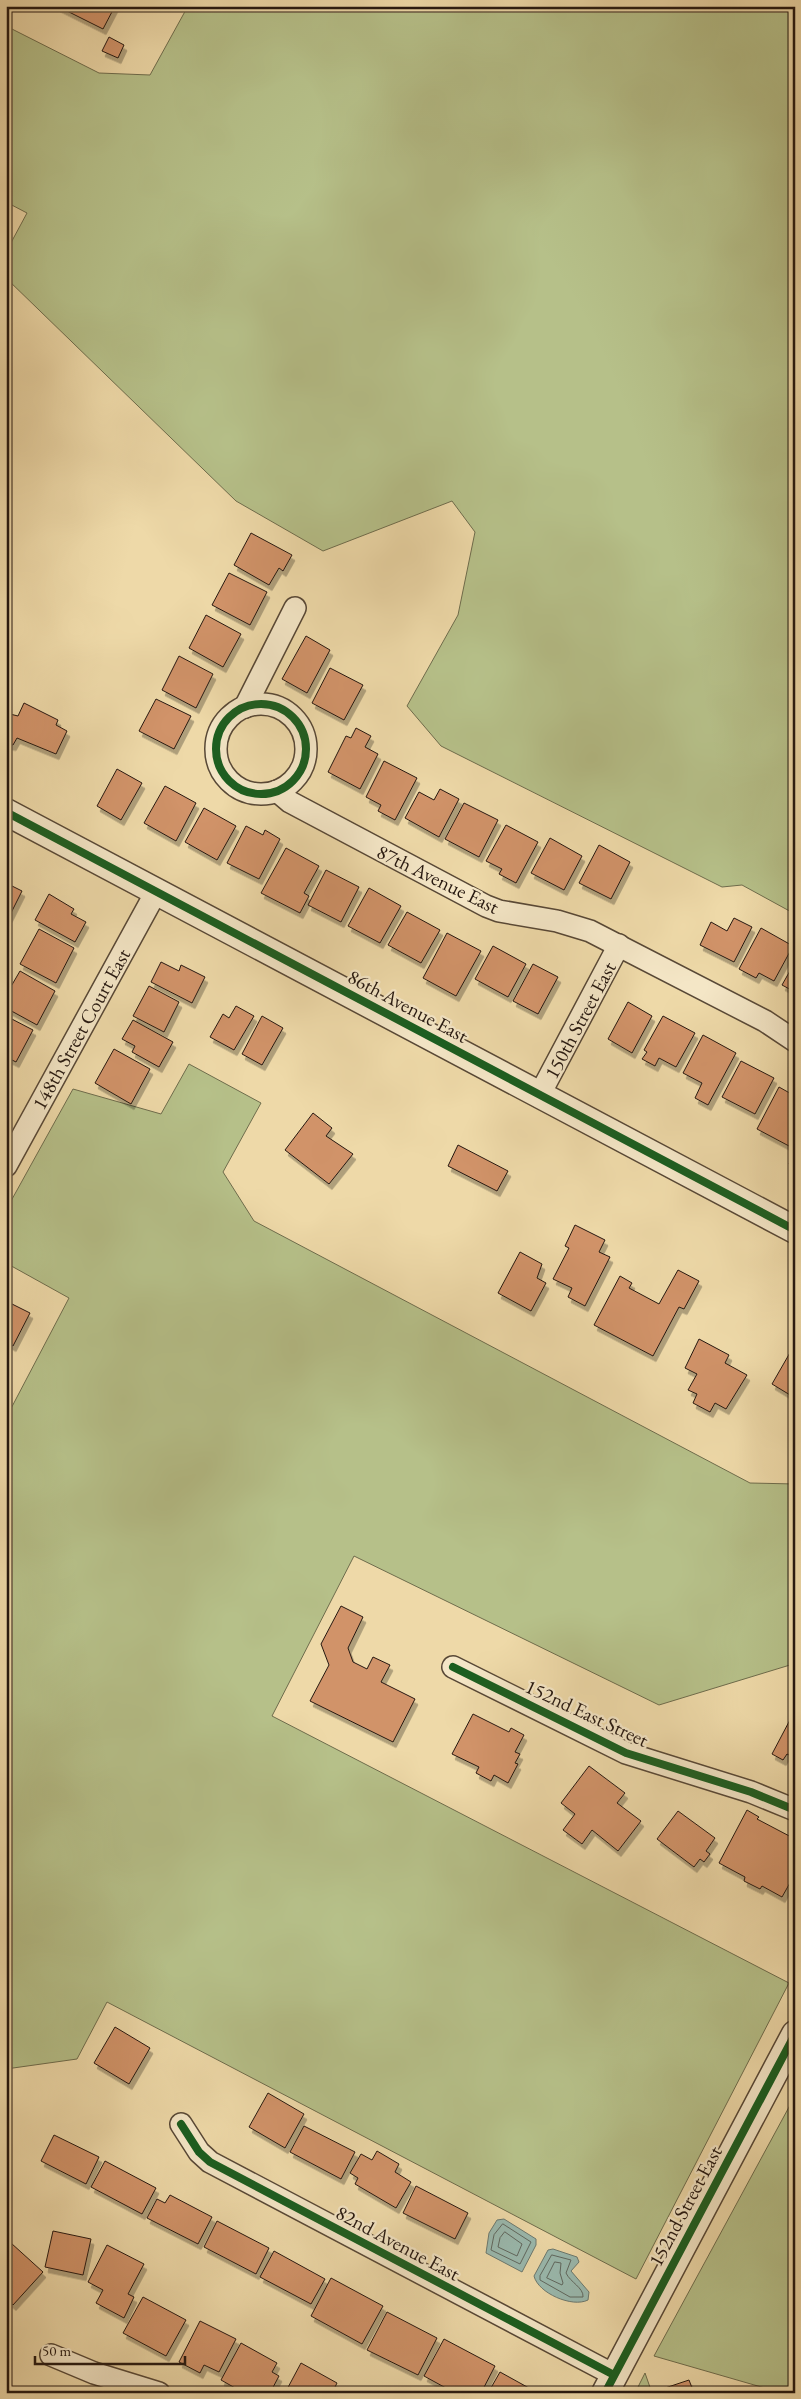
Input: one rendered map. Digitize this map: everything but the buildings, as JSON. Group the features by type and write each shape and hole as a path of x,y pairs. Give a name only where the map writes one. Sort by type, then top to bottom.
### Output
{"street":[{"path":"245,706 295,608"},
{"path":"260,704 275,706 288,714 299,725 305,738 306,753 302,768 294,780 277,791 268,794 253,794 239,790 227,780 219,768 215,754 219,732 232,714 245,706 260,704"},
{"name":"87th Avenue East","path":"277,791 290,802 486,906 499,911 566,923 590,931 765,1021 795,1041"},
{"name":"86th Avenue East","path":"6,812 795,1230"},
{"name":"148th Street Court East","path":"6,1166 156,892"},
{"name":"150th Street East","path":"540,1094 619,945"},
{"name":"152nd East Street","path":"453,1667 626,1753 718,1781 795,1810"},
{"name":"152nd Street East","path":"609,2384 795,2034"},
{"name":"82nd Avenue East","path":"181,2124 194,2146 210,2162 609,2384"},
{"path":"51,2355 94,2373 159,2393"}],"green space":[{"path":"188,6 795,6 795,914 742,885 722,887 441,746 407,706 458,615 475,532 452,501 323,551 236,501 6,278 6,252 27,213 6,202 6,26 99,73 150,75"},
{"path":"189,1064 261,1103 223,1172 254,1221 750,1483 795,1484 795,1661 790,1665 659,1705 354,1556 272,1716 789,1983 636,2279 107,2002 77,2059 6,2069 6,1418 69,1298 6,1263 6,1210 73,1089 161,1114"},
{"path":"795,2096 795,2393 782,2393 654,2356"},
{"path":"645,2373 652,2393 635,2393"}],"water":[{"path":"504,2219 536,2239 536,2245 522,2272 486,2253 489,2233 497,2220"},
{"path":"553,2249 577,2257 579,2262 571,2271 589,2292 588,2300 573,2302 556,2297 542,2288 537,2282 534,2276 548,2250"}],"cycle path":[{"path":"261,704 278,707 293,717 303,732 306,749 303,766 293,781 278,791 261,794 244,791 229,781 219,766 216,749 219,732 229,717 244,707 261,704"},
{"path":"6,812 795,1230"},
{"path":"453,1667 626,1753 751,1792 795,1810"},
{"path":"605,2393 795,2034"},
{"path":"181,2124 199,2152 210,2162 614,2375"}]}
